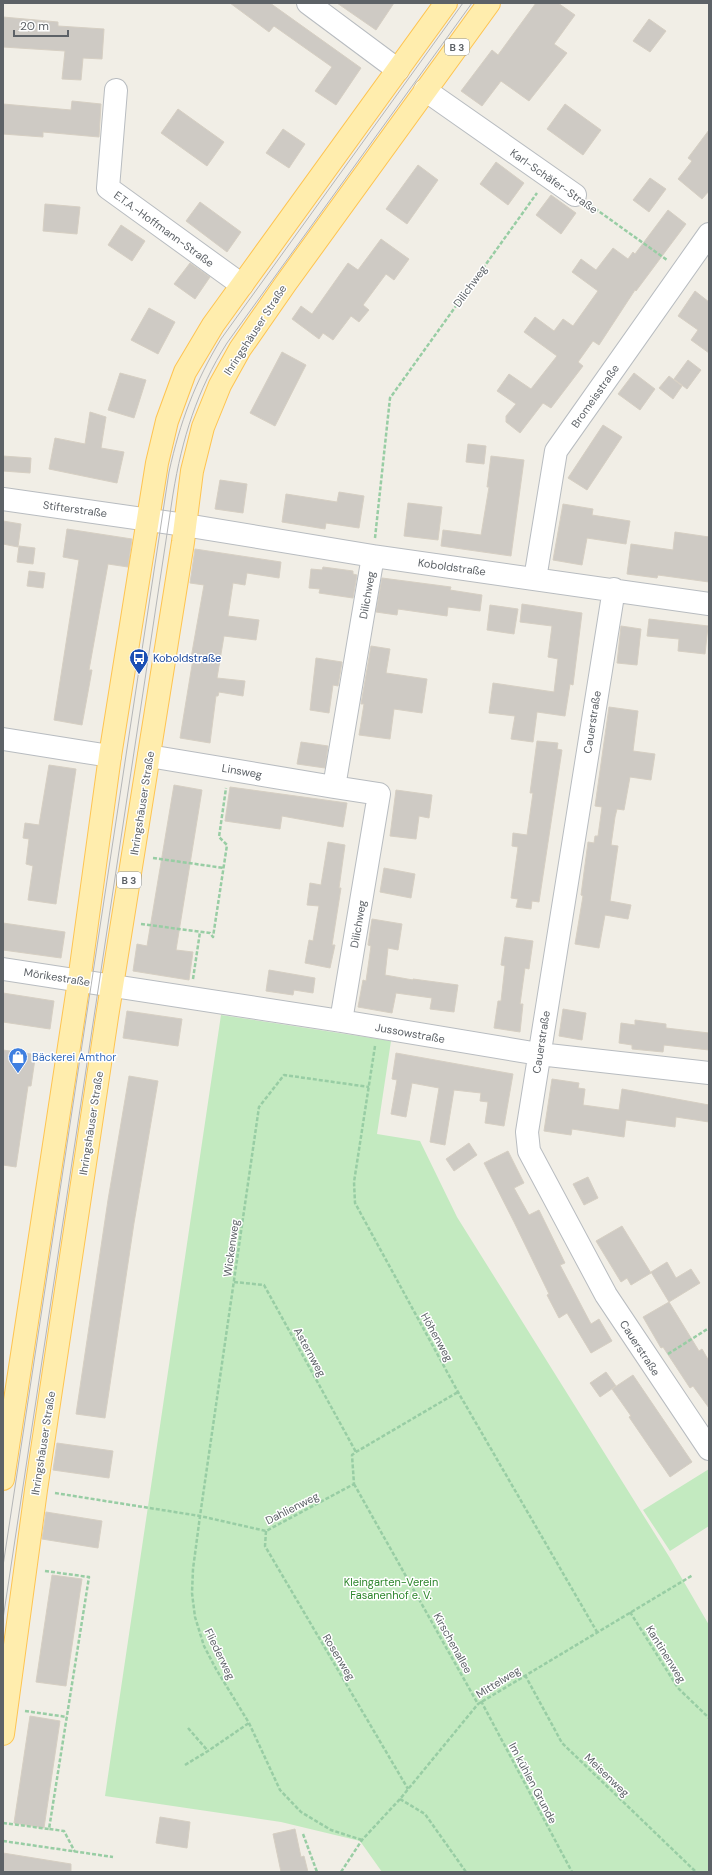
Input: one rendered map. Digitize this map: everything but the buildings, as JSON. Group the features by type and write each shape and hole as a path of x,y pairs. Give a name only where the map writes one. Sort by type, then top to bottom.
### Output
{"main road":[{"path":"3,1479 79,981 110,756 147,519 167,421 185,372 213,325 446,3"},
{"name":"Ihringshäuser Straße","path":"3,1734 36,1490 112,986 150,756 194,464 203,427 220,385 240,349 281,289 489,3"}],"street":[{"path":"308,3 398,70"},
{"name":"E.T.A.-Hoffmann-Straße","path":"116,90 108,188 242,286"},
{"name":"Karl-Schäfer-Straße","path":"425,90 575,195"},
{"name":"Bromeisstraße","path":"534,579 556,451 682,271 702,258 709,234"},
{"name":"Stifterstraße","path":"3,499 147,519"},
{"name":"Koboldstraße","path":"147,519 373,556 614,589 709,604"},
{"name":"Dilichweg","path":"341,1021 379,794 334,787 373,556"},
{"name":"Cauerstraße","path":"614,589 527,1132 529,1151 606,1295 709,1449"},
{"path":"3,739 110,756"},
{"name":"Linsweg","path":"150,756 334,787"},
{"name":"Mörikestraße","path":"3,969 112,986"},
{"name":"Jussowstraße","path":"112,986 191,997 539,1054 709,1073"}],"path":[{"name":"Dilichweg","path":"373,556 390,398 549,177"},
{"name":"Karl-Schäfer-Straße","path":"575,195 682,271"},
{"path":"122,921 210,933 213,937 227,845 219,837 226,786 219,785"},
{"path":"133,855 224,868"},
{"path":"191,997 200,932"},
{"name":"Höhenweg","path":"378,1027 354,1182 355,1203 458,1392 597,1632"},
{"name":"Wickenweg","path":"200,1516 259,1107 284,1075 369,1087"},
{"name":"Asternweg","path":"234,1282 264,1286 356,1452"},
{"path":"651,1364 709,1328"},
{"path":"354,1484 352,1455 458,1392"},
{"name":"Dahlienweg","path":"36,1490 200,1516 266,1531 354,1484"},
{"name":"Kirschenallee","path":"354,1484 478,1704"},
{"name":"Fliederweg","path":"200,1516 193,1569 192,1593 195,1617 204,1646 216,1669 249,1723 280,1790 301,1812 331,1830 362,1840"},
{"name":"Rosenweg","path":"266,1531 265,1546 408,1789"},
{"path":"25,1568 89,1577 49,1829"},
{"name":"Mittelweg","path":"342,1872 362,1840 400,1799 481,1701 693,1575"},
{"name":"Kantinenweg","path":"630,1612 678,1688 709,1718"},
{"name":"Meisenweg","path":"525,1675 562,1743 696,1872"},
{"name":"Im kühlen Grunde","path":"481,1701 572,1872"},
{"path":"7,1708 66,1717"},
{"path":"185,1765 249,1723"},
{"path":"188,1728 208,1751"},
{"path":"400,1799 424,1814 466,1872"},
{"path":"3,1823 64,1831 75,1852"},
{"path":"303,1834 317,1872"},
{"path":"3,1841 113,1857"}],"green space":[{"name":"Kleingarten-Verein Fasanenhof e. V.","path":"221,1015 391,1041 377,1134 420,1141 457,1217 670,1558 709,1625 709,1872 382,1872 360,1841 281,1822 105,1796"},
{"path":"709,1469 709,1526 670,1551 643,1510"}],"tram line":[{"path":"3,1566 169,472 183,419 203,371 221,339 463,3"},
{"path":"3,1619 173,494 186,434 207,379 227,343 472,3"}],"place":[{"name":"Koboldstraße","path":"139,675"},
{"name":"Bäckerei Amthor","path":"18,1074"}]}
